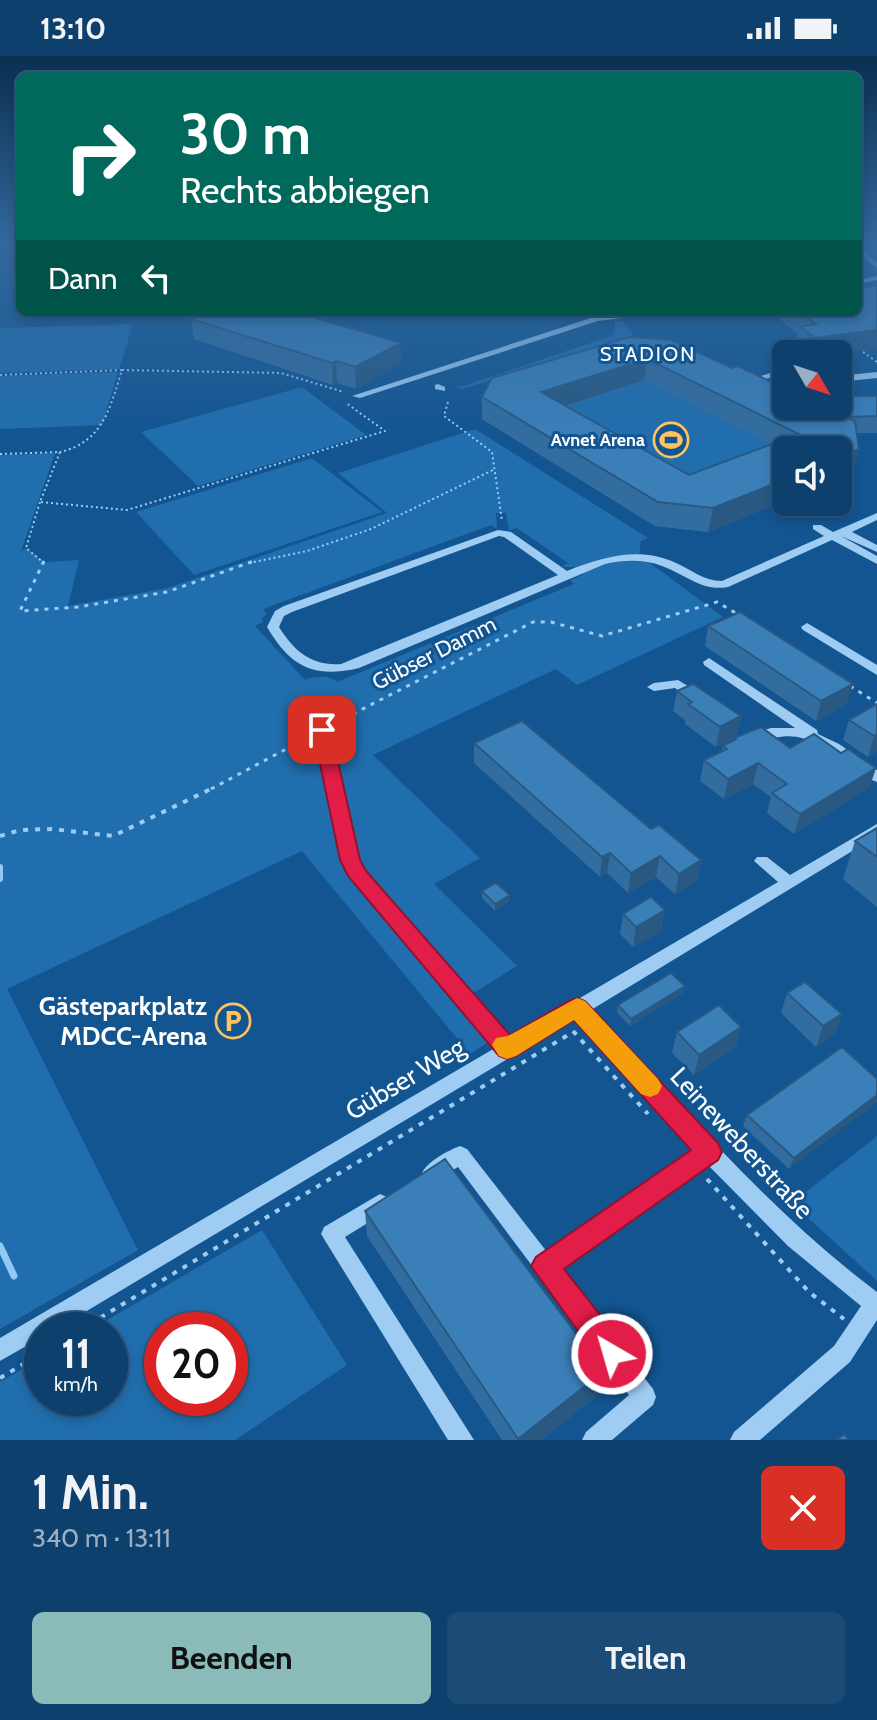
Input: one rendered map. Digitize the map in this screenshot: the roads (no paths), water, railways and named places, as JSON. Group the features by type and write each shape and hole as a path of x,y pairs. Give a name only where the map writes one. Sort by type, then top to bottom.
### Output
{"street":[{"path":"357,396 597,319 622,316"},
{"path":"852,368 877,365"},
{"path":"765,376 772,374"},
{"path":"852,378 877,375"},
{"path":"852,408 877,407"},
{"path":"566,576 503,533 288,609 279,614 273,628 308,666 322,670 340,669 606,560 644,559 673,566 706,585 720,585 877,516"},
{"path":"817,527 877,549"},
{"path":"837,533 877,561"},
{"path":"807,627 877,671"},
{"path":"709,662 877,777"},
{"path":"654,687 678,684 703,702"},
{"path":"322,730 350,860 358,876 507,1049"},
{"path":"743,737 780,732 812,733"},
{"name":"Gübser Weg","path":"0,1350 877,829"},
{"path":"762,861 789,882"},
{"name":"Leineweberstraße","path":"577,1007 709,1152 805,1249 876,1304"},
{"path":"545,1266 709,1152"},
{"path":"462,1440 331,1234 460,1155 645,1397 594,1440"},
{"path":"742,1440 842,1354 876,1304"}],"waterway":[{"path":"0,867 0,879"},
{"path":"0,1246 14,1276"}],"place":[{"name":"Avnet Arena","path":"671,440"},
{"name":"Gästeparkplatz MDCC-Arena","path":"233,1021"}],"district":[{"name":"STADION","path":"648,354"}]}
